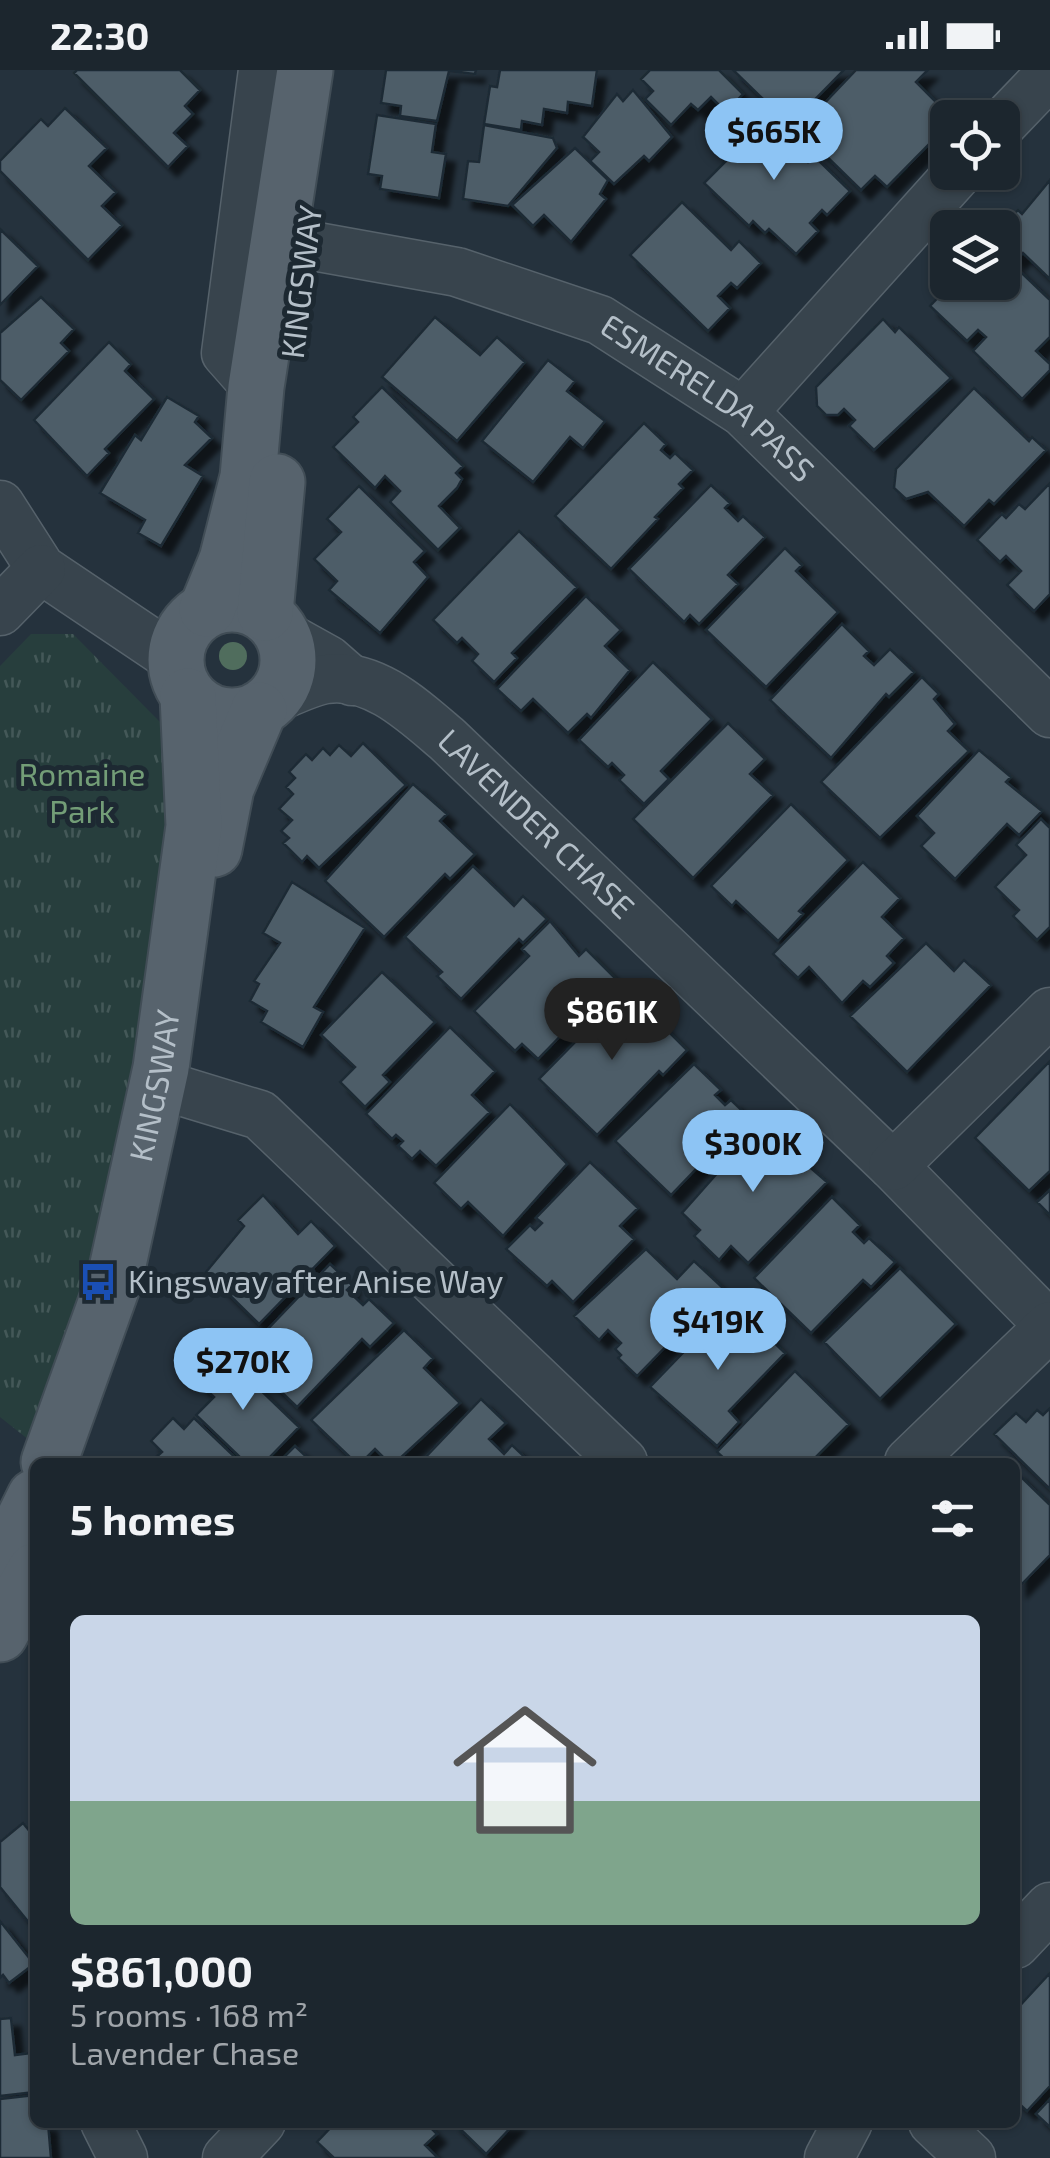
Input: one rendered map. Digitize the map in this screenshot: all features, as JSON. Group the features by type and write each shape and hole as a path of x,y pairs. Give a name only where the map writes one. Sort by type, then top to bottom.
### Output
{"main road":[{"name":"KINGSWAY","path":"50,1458 115,1278 170,1088 226,788 288,667 274,624 266,570 305,70"},
{"name":"KINGSWAY","path":"85,1458 148,1282 194,826 190,646 227,560 248,477 256,387 293,242 330,70"},
{"path":"266,704 221,716 190,646 237,603 274,624"},
{"path":"0,1568 30,1507"},
{"path":"0,1634 30,1580"}],"street":[{"name":"KINGSWAY","path":"256,387 226,353 263,70"},
{"path":"743,412 943,190"},
{"name":"ESMERELDA PASS","path":"293,242 458,272 600,320 743,412 1047,703"},
{"path":"0,505 41,568 94,604 190,646"},
{"path":"0,611 41,568"},
{"name":"LAVENDER CHASE","path":"274,624 352,681"},
{"name":"LAVENDER CHASE","path":"266,704 326,679 352,681 399,697 893,1166 1050,1326"},
{"path":"893,1166 1050,1012"},
{"path":"170,1088 260,1115 619,1458"},
{"path":"914,1458 1050,1326"},
{"path":"1020,1939 1050,1907"},
{"path":"108,2128 123,2158"},
{"path":"829,2158 845,2128"},
{"path":"939,2128 971,2158"}],"green space":[{"name":"Romaine Park","path":"31,634 73,634 160,722 167,810 121,1189 29,1440 0,1417 0,666"}],"building":[{"path":"180,70 200,90 185,106 193,114 174,133 188,146 168,167 74,73"},
{"path":"386,70 476,70 475,74 449,71 437,121 400,116 401,106 381,103"},
{"path":"500,70 597,70 592,106 568,102 567,113 544,109 542,125 522,121 521,130 484,124 490,86 497,87"},
{"path":"650,70 719,70 743,94 726,112 711,97 698,110 691,104 671,125 645,99 653,91 641,79"},
{"path":"733,70 844,70 790,125"},
{"path":"856,70 928,70 916,82 934,100 930,100 930,143 887,187 875,176 861,190 819,149 838,130 818,110"},
{"path":"633,90 672,137 649,161 644,156 614,184 590,161 599,152 583,137 617,94 623,101"},
{"path":"65,108 107,148 89,166 116,192 102,206 122,225 88,260 0,171 0,161 41,119 48,126"},
{"path":"758,108 808,162 814,156 850,191 827,215 822,210 810,223 818,231 796,254 769,229 765,233 753,221 749,226 704,183 726,161 716,151"},
{"path":"377,115 436,124 432,152 446,154 439,198 380,189 382,176 368,174"},
{"path":"484,125 553,138 557,148 508,206 463,199 468,161 479,162"},
{"path":"575,148 608,180 600,194 606,199 571,242 544,215 533,226 512,205"},
{"path":"1050,180 1050,279 1023,253 1020,256 1022,214"},
{"path":"682,202 731,250 739,241 761,263 737,288 731,283 718,296 730,308 708,331 630,255"},
{"path":"0,229 38,266 0,305"},
{"path":"1020,271 1050,300 1050,337 1036,351 1050,364 1050,370 1022,399 973,351 986,337 978,330 967,341 930,306 936,300 1020,300"},
{"path":"41,297 74,329 61,343 69,351 21,400 0,380 0,333"},
{"path":"435,317 480,355 497,337 525,362 457,441 382,377"},
{"path":"883,319 895,332 899,327 951,378 874,450 849,426 855,420 844,409 838,415 826,415 817,406 816,387"},
{"path":"109,342 131,364 125,371 154,399 105,449 109,453 87,476 34,420"},
{"path":"548,360 575,381 567,391 605,421 583,448 570,437 533,482 482,441"},
{"path":"382,387 463,466 456,473 462,479 457,488 439,506 460,528 438,550 390,502 400,491 385,476 375,488 333,447 358,422 353,417"},
{"path":"974,388 1029,441 1032,437 1046,450 994,504 989,500 964,526 928,492 906,499 894,488 896,469"},
{"path":"167,397 199,416 195,422 212,438 185,465 203,476 161,546 138,533 145,520 100,493 135,435 141,440"},
{"path":"644,423 666,444 661,450 670,458 675,453 693,470 679,484 683,488 655,517 658,519 611,569 555,516"},
{"path":"1050,483 1050,594 1034,611 1007,585 1021,571 1006,556 1000,562 977,540 1002,514 1006,518 1019,504 1025,509"},
{"path":"711,485 730,503 725,508 738,521 743,516 765,537 728,575 738,584 699,624 690,615 684,622 629,569"},
{"path":"359,486 425,551 414,562 428,577 380,633 329,590 337,581 314,559 341,532 327,519"},
{"path":"519,531 577,587 512,653 517,658 494,682 472,661 478,654 462,638 457,643 433,620"},
{"path":"785,548 802,565 796,571 838,612 766,687 706,630"},
{"path":"586,596 621,630 605,646 630,670 591,718 587,714 568,733 533,699 521,711 497,689"},
{"path":"842,624 869,651 864,656 874,665 890,649 914,672 889,697 886,694 831,758 770,700"},
{"path":"653,662 712,719 661,771 669,779 644,804 619,780 624,775 612,763 608,767 579,740"},
{"path":"922,677 939,694 934,699 955,724 948,731 969,751 880,838 821,782"},
{"path":"728,723 765,759 750,774 773,795 693,878 633,819"},
{"path":"363,743 406,785 319,868 307,856 302,862 283,843 289,838 281,831 292,820 279,809 293,794 286,787 295,778 289,772 306,754 312,760 323,748 330,755 339,745 351,756"},
{"path":"979,750 1011,777 1006,782 1042,811 1019,835 1007,824 955,879 921,846 934,833 917,816"},
{"path":"413,784 447,814 440,821 475,854 450,879 445,874 384,937 325,881"},
{"path":"791,804 848,860 799,911 803,914 778,941 736,901 732,906 711,886"},
{"path":"1041,819 1050,828 1050,927 1037,940 1013,916 1019,910 995,887 1026,855 1016,845"},
{"path":"863,862 900,898 882,917 904,938 887,956 894,963 870,987 863,981 842,1003 809,967 798,978 773,954"},
{"path":"473,866 514,906 523,896 547,919 523,943 519,939 461,999 437,976 442,972 405,937"},
{"path":"292,882 365,928 314,1007 323,1012 303,1047 261,1022 267,1011 250,1001 259,984 254,981 280,943 263,933"},
{"path":"550,921 579,956 586,949 616,979 538,1059 522,1044 515,1051 474,1011 529,956 522,949"},
{"path":"926,943 954,971 964,960 991,985 907,1072 850,1016"},
{"path":"382,972 435,1022 383,1075 390,1082 365,1107 340,1082 355,1067 321,1035"},
{"path":"625,991 656,1028 661,1024 687,1050 663,1075 659,1071 597,1135 539,1079"},
{"path":"450,1027 495,1071 472,1095 490,1112 436,1166 420,1151 412,1159 398,1146 403,1141 396,1135 392,1139 366,1114"},
{"path":"1050,1061 1050,1171 1029,1191 975,1138"},
{"path":"694,1064 721,1090 715,1095 725,1105 731,1100 757,1125 731,1151 722,1142 671,1195 615,1141"},
{"path":"510,1104 567,1164 503,1236 468,1202 461,1209 434,1183"},
{"path":"767,1117 797,1145 791,1151 827,1182 748,1263 731,1246 719,1260 694,1236 700,1230 682,1213"},
{"path":"590,1162 638,1208 620,1226 634,1239 573,1302 552,1281 547,1286 506,1249 530,1225 535,1230 542,1223 536,1218"},
{"path":"1050,1190 1050,1215 1037,1202"},
{"path":"263,1195 298,1234 311,1221 335,1246 259,1324 206,1272 244,1226 238,1220"},
{"path":"832,1197 860,1225 853,1232 864,1243 869,1238 895,1262 871,1287 863,1280 811,1333 754,1278"},
{"path":"646,1249 677,1279 694,1261 723,1288 637,1376 618,1358 621,1355 615,1349 621,1343 608,1330 599,1340 574,1316"},
{"path":"330,1264 352,1285 347,1290 363,1305 369,1299 394,1323 370,1347 362,1339 297,1407 243,1355"},
{"path":"900,1268 956,1324 880,1399 824,1342"},
{"path":"732,1302 785,1353 729,1411 739,1422 717,1446 650,1387"},
{"path":"404,1330 433,1358 424,1368 460,1403 400,1458 384,1458 375,1449 366,1458 351,1458 311,1420"},
{"path":"222,1353 299,1427 269,1458 241,1458 196,1415 214,1397 196,1380"},
{"path":"795,1371 849,1424 815,1458 724,1458 717,1452"},
{"path":"481,1399 506,1423 489,1439 504,1454 512,1445 526,1458 425,1458"},
{"path":"1050,1408 1050,1489 994,1434 1016,1413 1026,1422 1037,1410 1043,1415"},
{"path":"173,1418 184,1429 194,1418 236,1458 155,1458 162,1452 151,1441"},
{"path":"295,1446 308,1458 283,1458"},
{"path":"1020,1476 1050,1505 1050,1555 1020,1586"},
{"path":"23,1823 30,1832 30,1924 0,1887 0,1842"},
{"path":"0,1921 30,1959 30,1967 9,1983 3,1975 0,1978"},
{"path":"1050,1973 1050,2086 1027,2111 1020,2105 1020,2006"},
{"path":"11,2018 15,2055 30,2053 30,2093 0,2096 0,2019"},
{"path":"30,2096 30,2128 48,2128 51,2158 0,2158 0,2099"},
{"path":"1050,2099 1050,2127 1036,2114"},
{"path":"330,2128 431,2128 437,2134 425,2145 438,2158 334,2158 317,2142"},
{"path":"459,2128 510,2128 486,2154"}],"place":[{"name":"Kingsway after Anise Way","path":"98,1282"}]}
